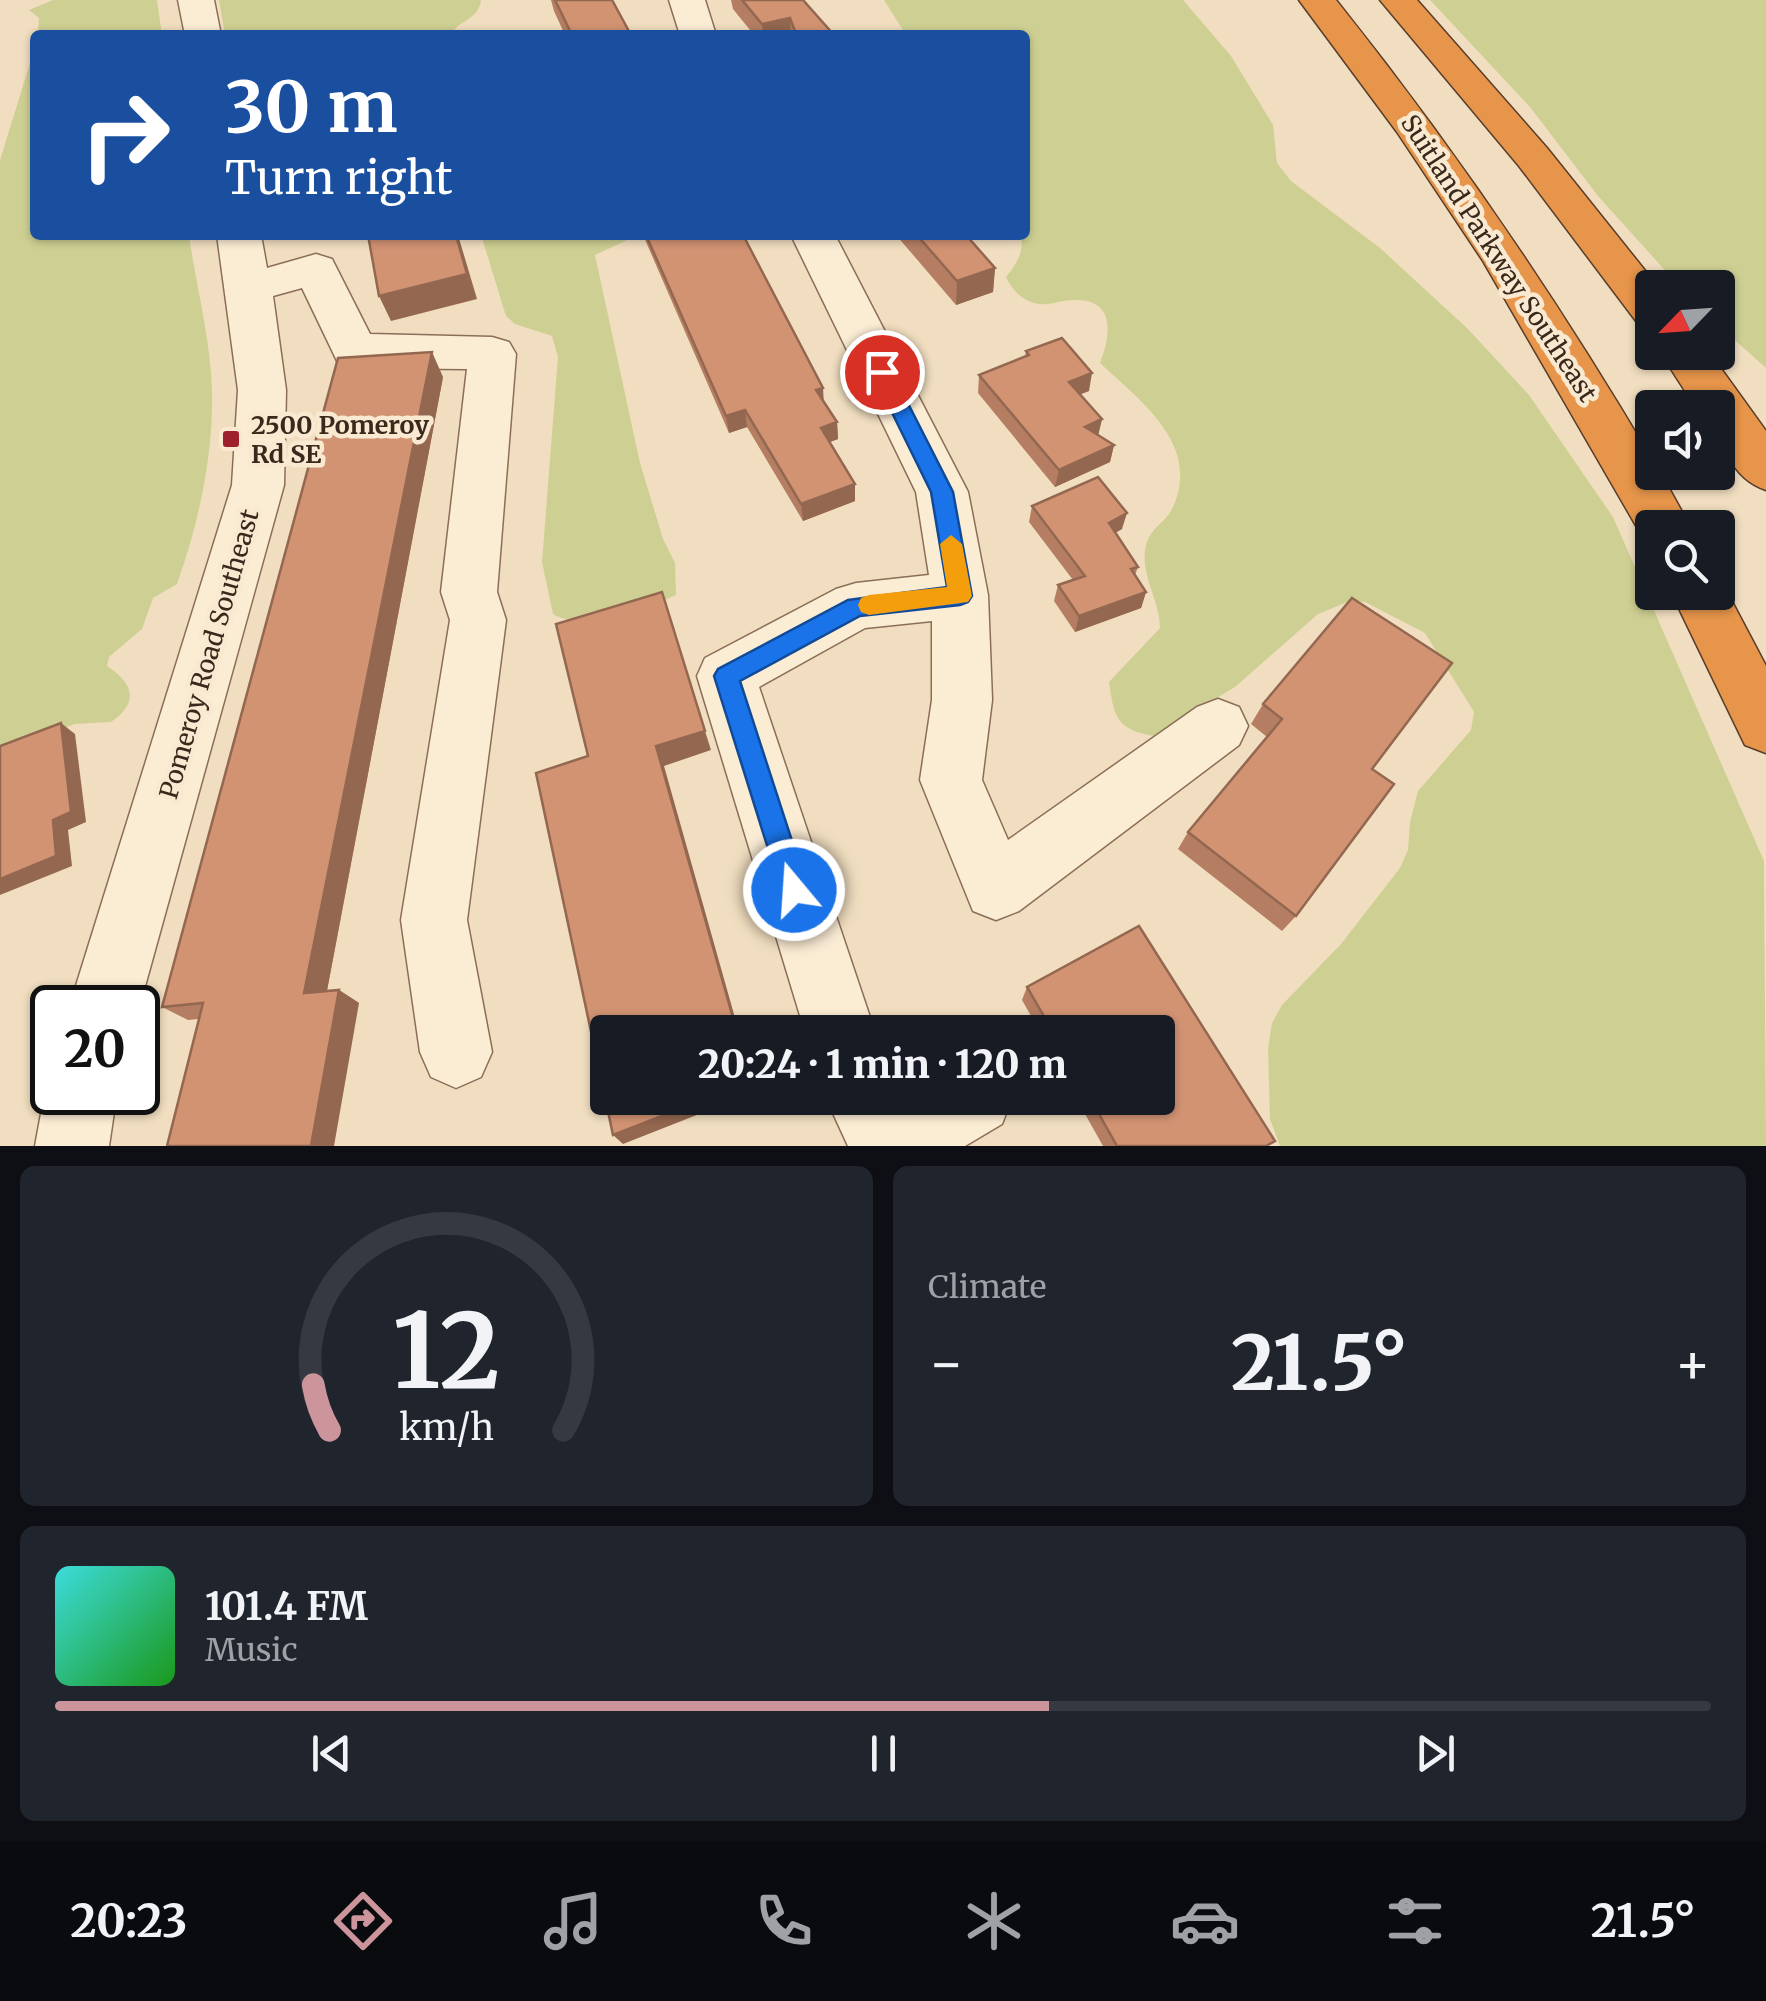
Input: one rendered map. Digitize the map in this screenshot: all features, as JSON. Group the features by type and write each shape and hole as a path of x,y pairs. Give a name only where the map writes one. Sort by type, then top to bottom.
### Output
{"highway":[{"name":"Suitland Parkway Southeast","path":"1317,0 1389,91 1474,212 1588,393 1655,510"},
{"path":"1398,0 1534,157 1635,288"},
{"path":"1696,370 1766,470"},
{"path":"1708,610 1766,726"}],"street":[{"path":"196,0 202,30"},
{"path":"687,0 696,30"},
{"path":"816,240 942,492 960,596 962,700 951,780 996,888 1218,726"},
{"path":"244,261 316,269 355,351 492,354 469,592 478,620 434,920 456,1052"},
{"name":"Pomeroy Road Southeast","path":"111,985 258,484 265,432 264,386 244,261"},
{"path":"835,1015 726,676 856,606 960,596"},
{"path":"72,1146 77,1115"},
{"path":"872,1115 891,1146 946,1115"}],"green space":[{"path":"53,0 157,0 161,30 38,30 39,18 29,10"},
{"path":"219,0 481,0 476,12 455,30 224,30"},
{"path":"884,0 1183,0 1231,56 1273,125 1277,163 1291,181 1380,248 1468,329 1529,395 1613,517 1635,567 1635,610 1654,610 1764,861 1766,1146 1280,1146 1270,1119 1268,1049 1272,1023 1282,1005 1341,944 1400,868 1408,850 1418,791 1471,730 1474,712 1425,633 1365,602 1350,601 1318,614 1235,687 1153,736 1131,730 1119,720 1109,682 1160,628 1147,576 1146,545 1172,509 1179,486 1179,465 1163,426 1100,363 1108,330 1107,320 1097,305 1073,300 1034,303 1017,293 1006,277 1019,258 1021,240 1030,240 1030,30 903,30"},
{"path":"1430,0 1766,0 1766,368 1735,340 1735,270 1665,270 1598,196 1530,107"},
{"path":"30,63 30,240 190,240 209,356 212,419 203,491 177,584 153,598 142,629 109,657 107,666 123,679 130,693 126,707 111,722 75,724 0,754 0,160"},
{"path":"483,240 627,240 595,255 640,463 663,539 675,563 676,595 598,621 567,620 553,614 542,562 558,357 552,336 515,324 506,316"}],"building":[{"path":"555,0 612,0 628,30 570,30"},
{"path":"742,0 803,0 830,30 795,30 790,18 762,24"},
{"path":"369,240 457,240 467,274 379,296"},
{"path":"648,240 746,240 823,388 816,390 837,422 821,428 855,484 801,504 745,410 726,416"},
{"path":"921,240 970,240 995,268 957,281"},
{"path":"1062,338 1092,373 1069,382 1102,419 1085,427 1114,445 1059,470 979,375"},
{"path":"432,352 304,993 339,990 311,1146 167,1146 203,1003 162,1007 338,358"},
{"path":"1098,477 1127,513 1109,523 1138,567 1131,569 1146,592 1079,616 1058,585 1085,576 1032,506"},
{"path":"662,592 705,731 656,746 732,1015 590,1015 590,1027 536,773 588,756 556,624"},
{"path":"1352,598 1452,663 1372,769 1394,784 1296,916 1188,832 1282,719 1263,704"},
{"path":"61,723 71,812 53,820 56,856 0,879 0,746"},
{"path":"1139,926 1275,1141 1266,1146 1117,1146 1100,1115 1175,1115 1175,1015 1043,1015 1027,987"},
{"path":"609,1115 664,1115 613,1135"}],"slow traffic":[{"path":"869,605 960,596 951,544"}],"place":[{"name":"2500 Pomeroy Rd SE","path":"231,439"}],"route":[{"path":"794,890 726,676 856,606 960,596 942,492 882,372"}]}
